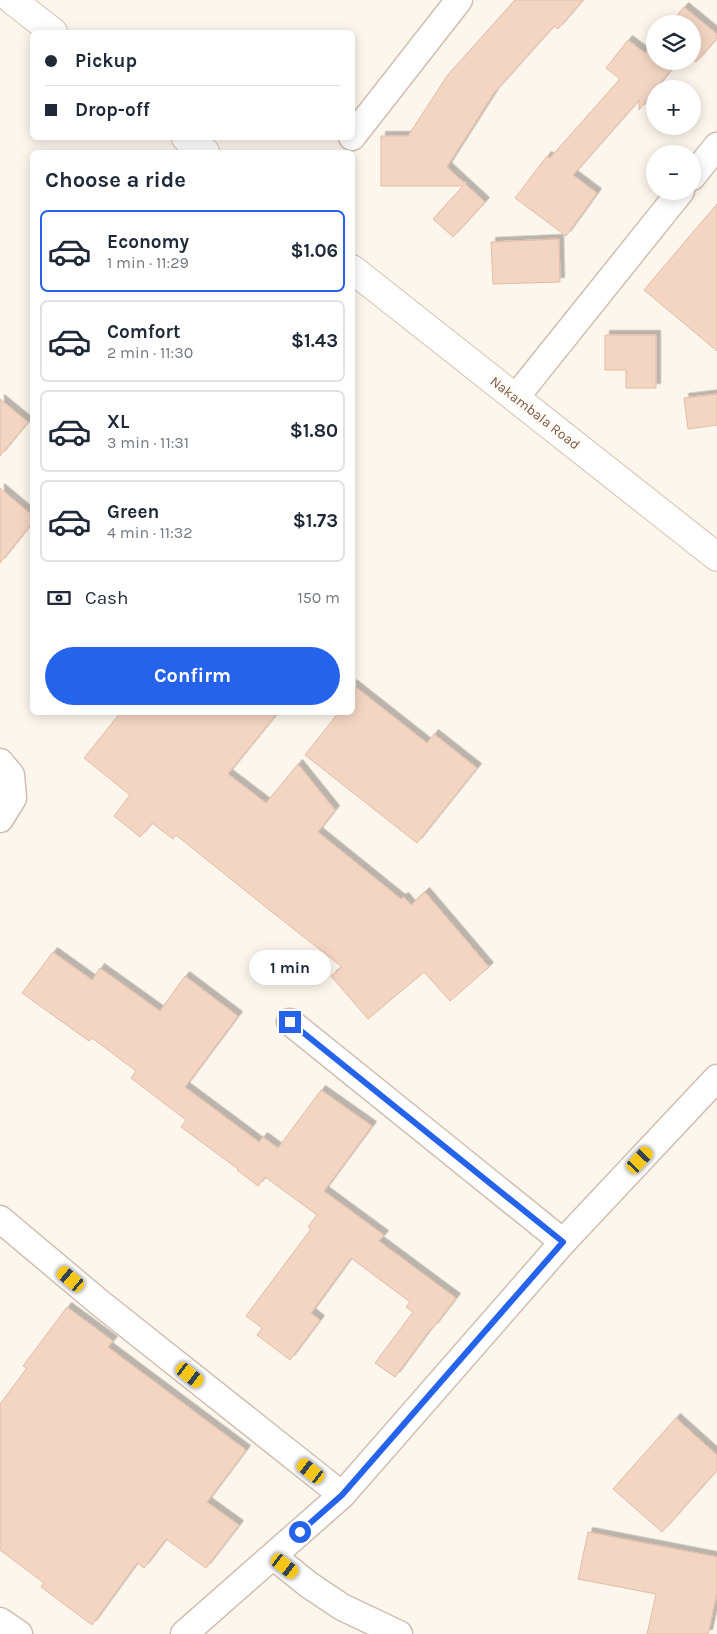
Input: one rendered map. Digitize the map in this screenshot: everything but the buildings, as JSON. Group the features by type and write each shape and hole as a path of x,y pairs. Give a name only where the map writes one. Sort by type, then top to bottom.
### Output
{"main road":[{"path":"12,0 50,30"},
{"path":"189,140 202,150"},
{"name":"Nakambala Road","path":"355,271 717,557"}],"street":[{"path":"355,133 459,0"},
{"path":"342,150 350,140"},
{"path":"701,166 717,146"},
{"path":"516,397 674,200"},
{"path":"0,762 10,775 13,798 0,818"},
{"path":"290,1022 563,1242"},
{"path":"184,1634 342,1495 563,1242 717,1078"},
{"path":"0,1219 100,1303 342,1495"},
{"path":"272,1556 309,1585 342,1607 399,1634"},
{"path":"0,1621 19,1634"}],"route":[{"path":"290,1022 563,1242 342,1495 300,1532"}]}
